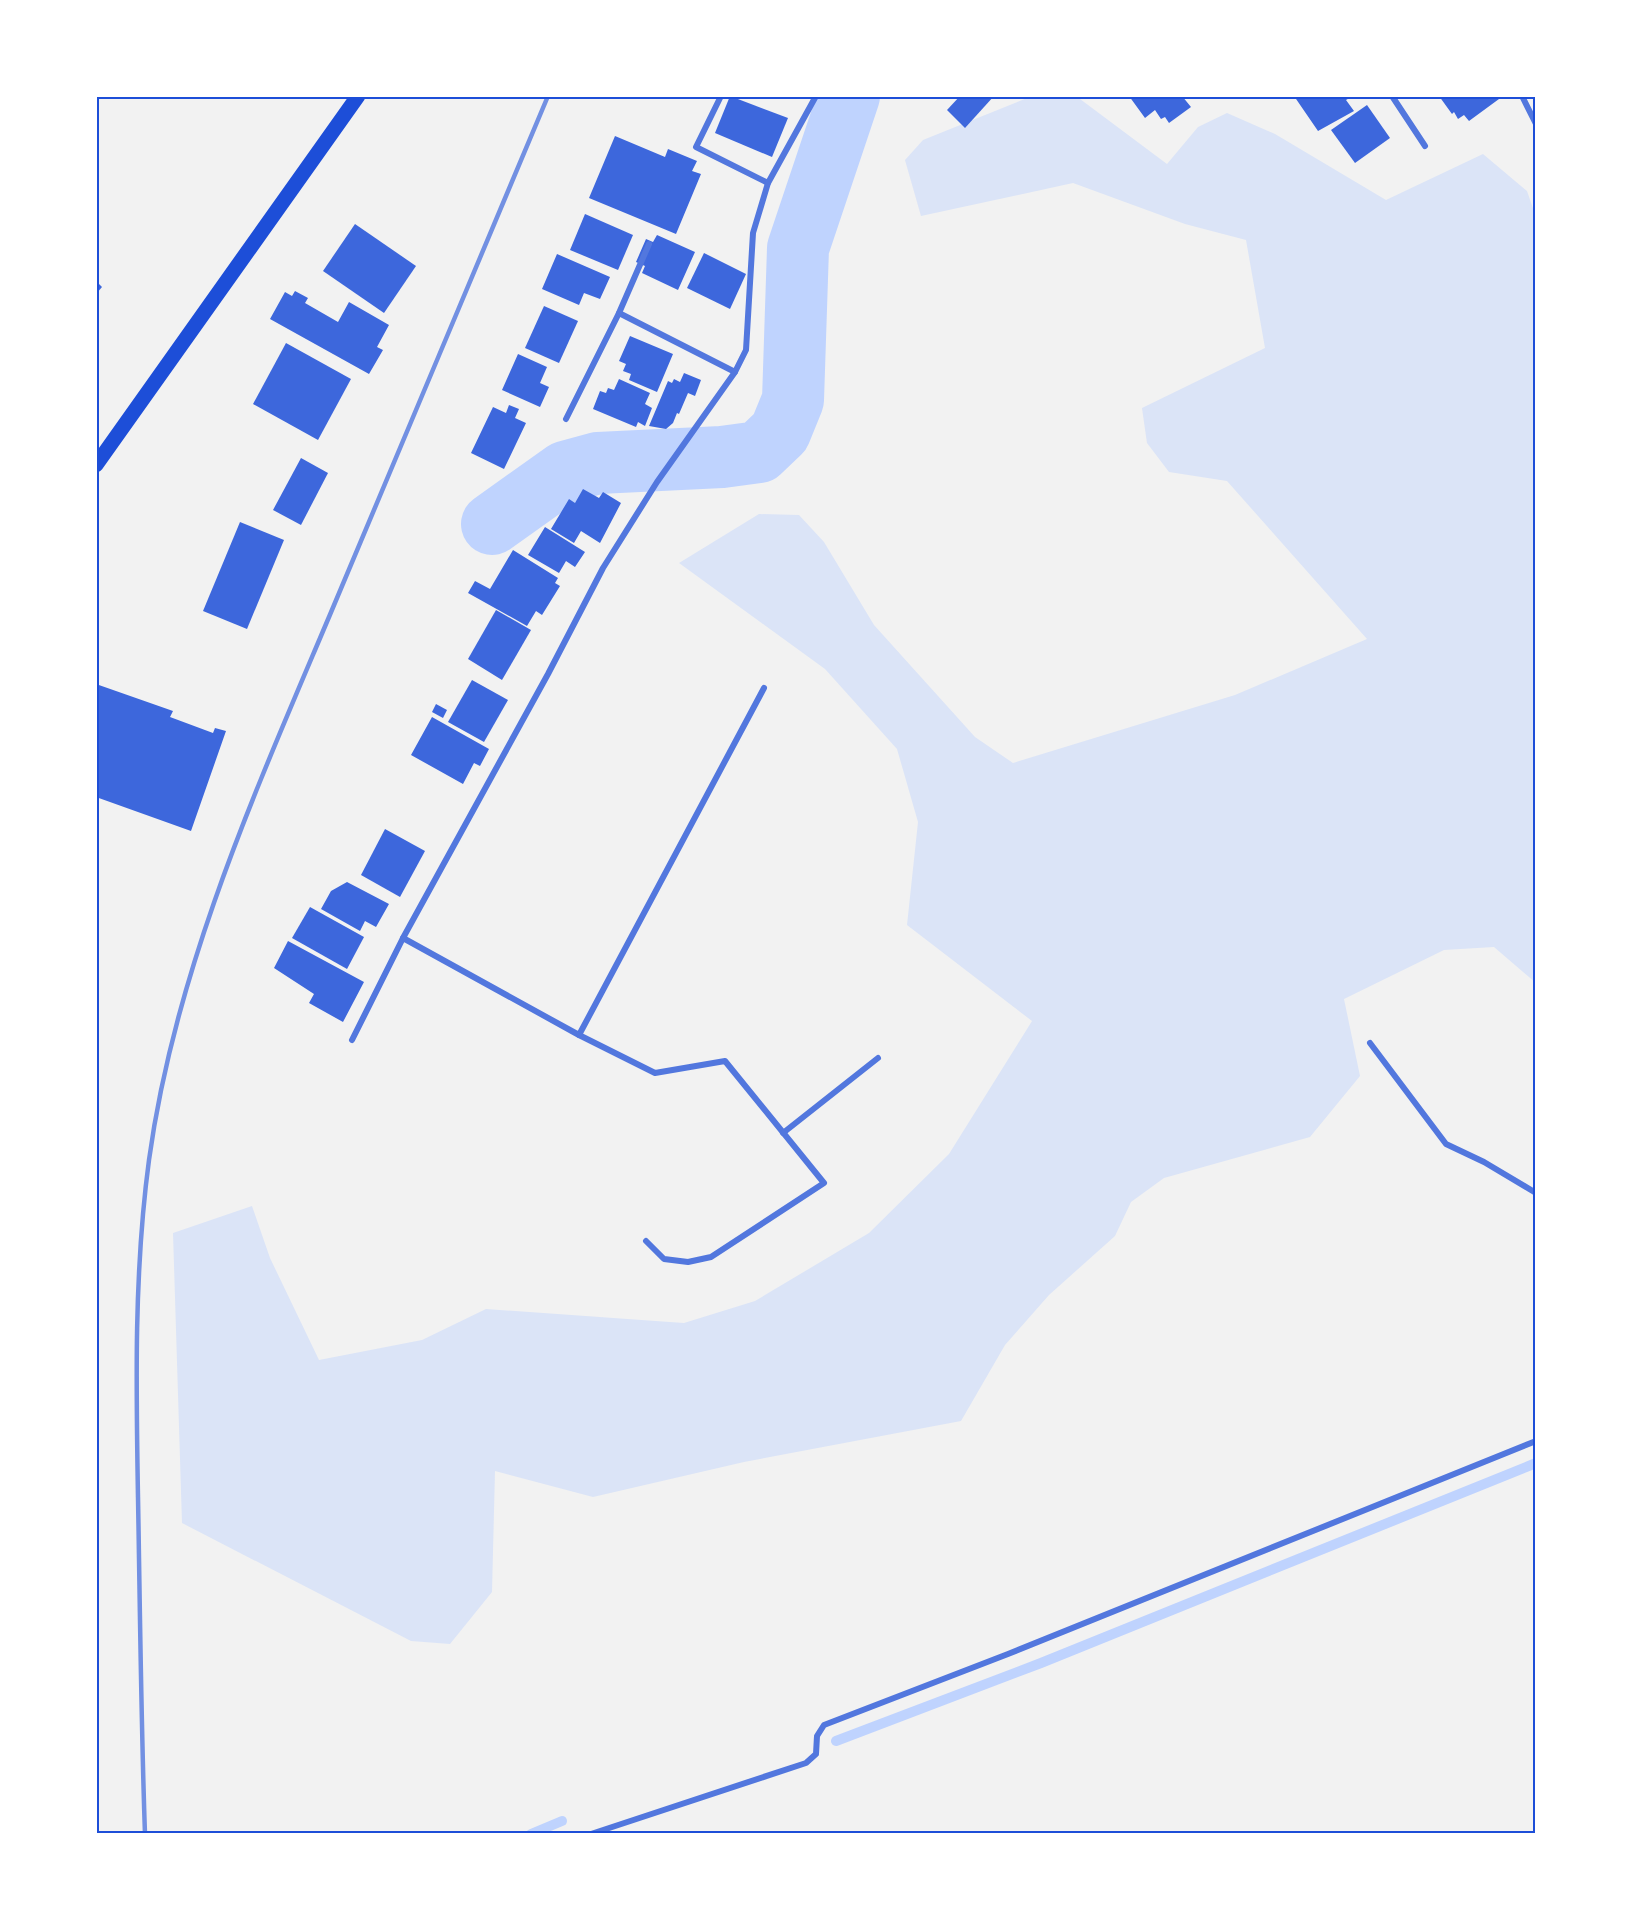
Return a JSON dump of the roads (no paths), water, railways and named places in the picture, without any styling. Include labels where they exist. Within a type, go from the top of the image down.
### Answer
[{"type":"main road","points":[[96,465],[358,96]]},
{"type":"street","points":[[721,96],[696,147],[768,183]]},
{"type":"street","points":[[352,1040],[403,938],[603,568],[657,482],[735,372],[746,350],[753,233],[768,183],[816,96]]},
{"type":"street","points":[[1392,96],[1425,146]]},
{"type":"street","points":[[1522,96],[1536,124]]},
{"type":"street","points":[[566,419],[619,313],[649,244]]},
{"type":"street","points":[[619,313],[735,372]]},
{"type":"street","points":[[579,1035],[764,688]]},
{"type":"street","points":[[403,938],[579,1035],[655,1073],[725,1061],[824,1183],[711,1257],[688,1262],[664,1259],[646,1241]]},
{"type":"street","points":[[1370,1043],[1446,1144],[1484,1162],[1536,1193]]},
{"type":"street","points":[[783,1132],[878,1058]]},
{"type":"street","points":[[591,1834],[806,1763],[816,1754],[817,1736],[824,1725],[1041,1641],[1536,1441]]},
{"type":"waterway","points":[[492,524],[565,472],[598,463],[722,457],[759,452],[780,432],[793,400],[798,248],[849,96]]},
{"type":"waterway","points":[[836,1741],[1041,1663],[1536,1463]]},
{"type":"waterway","points":[[531,1834],[562,1821]]},
{"type":"railway","points":[[145,1834],[137,1455],[137,1328],[144,1202],[161,1089],[198,951],[246,816],[548,96]]}]
